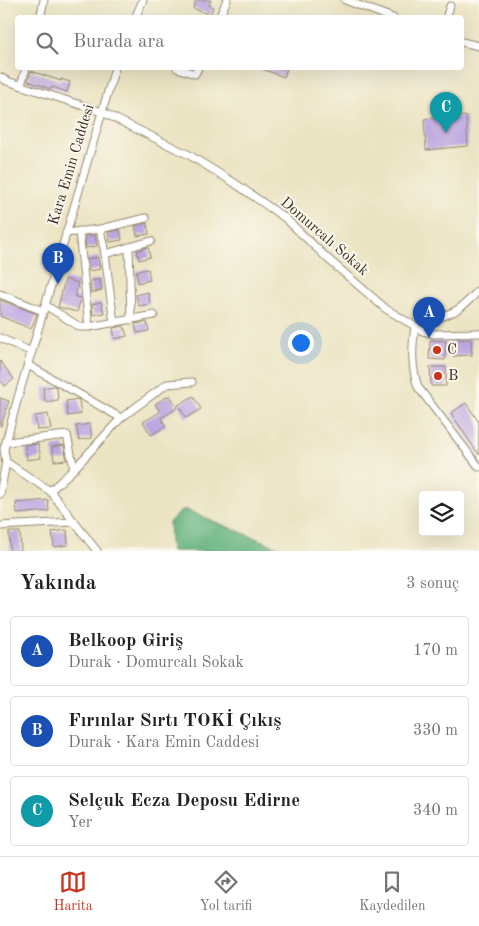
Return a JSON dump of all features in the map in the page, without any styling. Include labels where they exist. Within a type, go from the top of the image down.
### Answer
[{"type":"street","points":[[40,15],[43,0]]},
{"type":"street","points":[[136,15],[143,0]]},
{"type":"street","points":[[220,15],[227,0]]},
{"type":"street","points":[[345,0],[385,15]]},
{"type":"street","points":[[447,15],[450,6]]},
{"type":"street","points":[[464,42],[479,46]]},
{"type":"street","points":[[21,86],[25,70]]},
{"type":"street","name":"Kara Emin Caddesi","points":[[0,494],[2,473],[6,462],[4,446],[114,70]]},
{"type":"street","points":[[183,70],[195,74],[197,70]]},
{"type":"street","name":"Domurcalı Sokak","points":[[0,77],[21,86],[102,112],[189,155],[233,182],[285,218],[386,310],[423,331],[432,334],[479,333]]},
{"type":"street","points":[[66,233],[100,229],[146,218]]},
{"type":"street","points":[[100,229],[114,323]]},
{"type":"street","points":[[79,231],[89,328]]},
{"type":"street","points":[[105,254],[151,241]]},
{"type":"street","points":[[129,247],[131,320]]},
{"type":"street","points":[[423,331],[432,320],[453,312],[466,304],[479,290]]},
{"type":"street","points":[[0,294],[44,308],[80,327],[89,328],[154,316]]},
{"type":"street","points":[[415,326],[412,350],[413,374],[418,387],[479,467]]},
{"type":"street","points":[[0,338],[32,352]]},
{"type":"street","points":[[28,365],[121,418]]},
{"type":"street","points":[[50,491],[74,469],[121,418],[167,384],[192,382]]},
{"type":"street","points":[[4,446],[67,435],[74,469]]},
{"type":"street","points":[[6,462],[50,491],[97,551]]},
{"type":"street","points":[[0,526],[73,522]]},
{"type":"green space","points":[[184,509],[287,551],[172,551],[169,522]]},
{"type":"building","points":[[196,0],[211,0],[209,5],[213,7],[210,15],[193,8]]},
{"type":"building","points":[[265,70],[286,70],[284,77]]},
{"type":"building","points":[[31,71],[70,82],[67,92],[28,81]]},
{"type":"building","points":[[466,116],[468,146],[426,150],[424,119]]},
{"type":"building","points":[[147,223],[149,234],[137,236],[135,226]]},
{"type":"building","points":[[120,230],[122,240],[110,242],[108,232]]},
{"type":"building","points":[[95,235],[97,246],[86,248],[85,236]]},
{"type":"building","points":[[148,247],[150,257],[139,260],[137,251]]},
{"type":"building","points":[[98,257],[100,269],[89,271],[87,259]]},
{"type":"building","points":[[148,269],[150,280],[138,283],[136,271]]},
{"type":"building","points":[[65,279],[78,283],[75,297],[81,298],[77,312],[58,307]]},
{"type":"building","points":[[100,279],[102,290],[91,293],[90,281]]},
{"type":"building","points":[[148,292],[150,304],[139,306],[136,295]]},
{"type":"building","points":[[0,300],[37,314],[31,329],[0,316]]},
{"type":"building","points":[[101,302],[104,313],[93,315],[92,304]]},
{"type":"building","points":[[147,322],[149,331],[137,333],[135,324]]},
{"type":"building","points":[[124,326],[127,336],[115,339],[113,328]]},
{"type":"building","points":[[471,339],[472,355],[453,356],[452,340]]},
{"type":"building","name":"C","points":[[430,340],[446,341],[445,360],[429,359]]},
{"type":"building","points":[[0,361],[14,379],[5,386],[0,380]]},
{"type":"building","name":"B","points":[[430,367],[446,367],[446,386],[431,386]]},
{"type":"building","points":[[57,387],[58,400],[45,402],[43,388]]},
{"type":"building","points":[[170,395],[177,408],[161,418],[166,426],[151,435],[143,422],[160,412],[155,404]]},
{"type":"building","points":[[193,396],[201,409],[186,418],[178,405]]},
{"type":"building","points":[[0,398],[9,401],[1,426],[0,426]]},
{"type":"building","points":[[78,399],[81,414],[68,416],[66,401]]},
{"type":"building","points":[[466,403],[479,422],[479,455],[451,413]]},
{"type":"building","points":[[48,414],[51,429],[37,430],[35,416]]},
{"type":"building","points":[[90,424],[92,438],[79,440],[76,426]]},
{"type":"building","points":[[38,444],[41,458],[27,460],[25,445]]},
{"type":"building","points":[[64,445],[67,460],[54,461],[52,447]]},
{"type":"building","points":[[48,500],[49,511],[17,514],[16,503]]},
{"type":"building","points":[[67,530],[68,545],[54,547],[52,532]]},
{"type":"building","points":[[9,532],[20,532],[21,551],[10,551]]},
{"type":"place","name":"Selçuk Ecza Deposu Edirne","points":[[446,133]]},
{"type":"place","name":"Fırınlar Sırtı TOKİ Çıkış","points":[[58,284]]},
{"type":"place","name":"Belkoop Giriş","points":[[429,338]]},
{"type":"place","name":"C","points":[[437,350]]},
{"type":"place","name":"B","points":[[438,376]]}]
